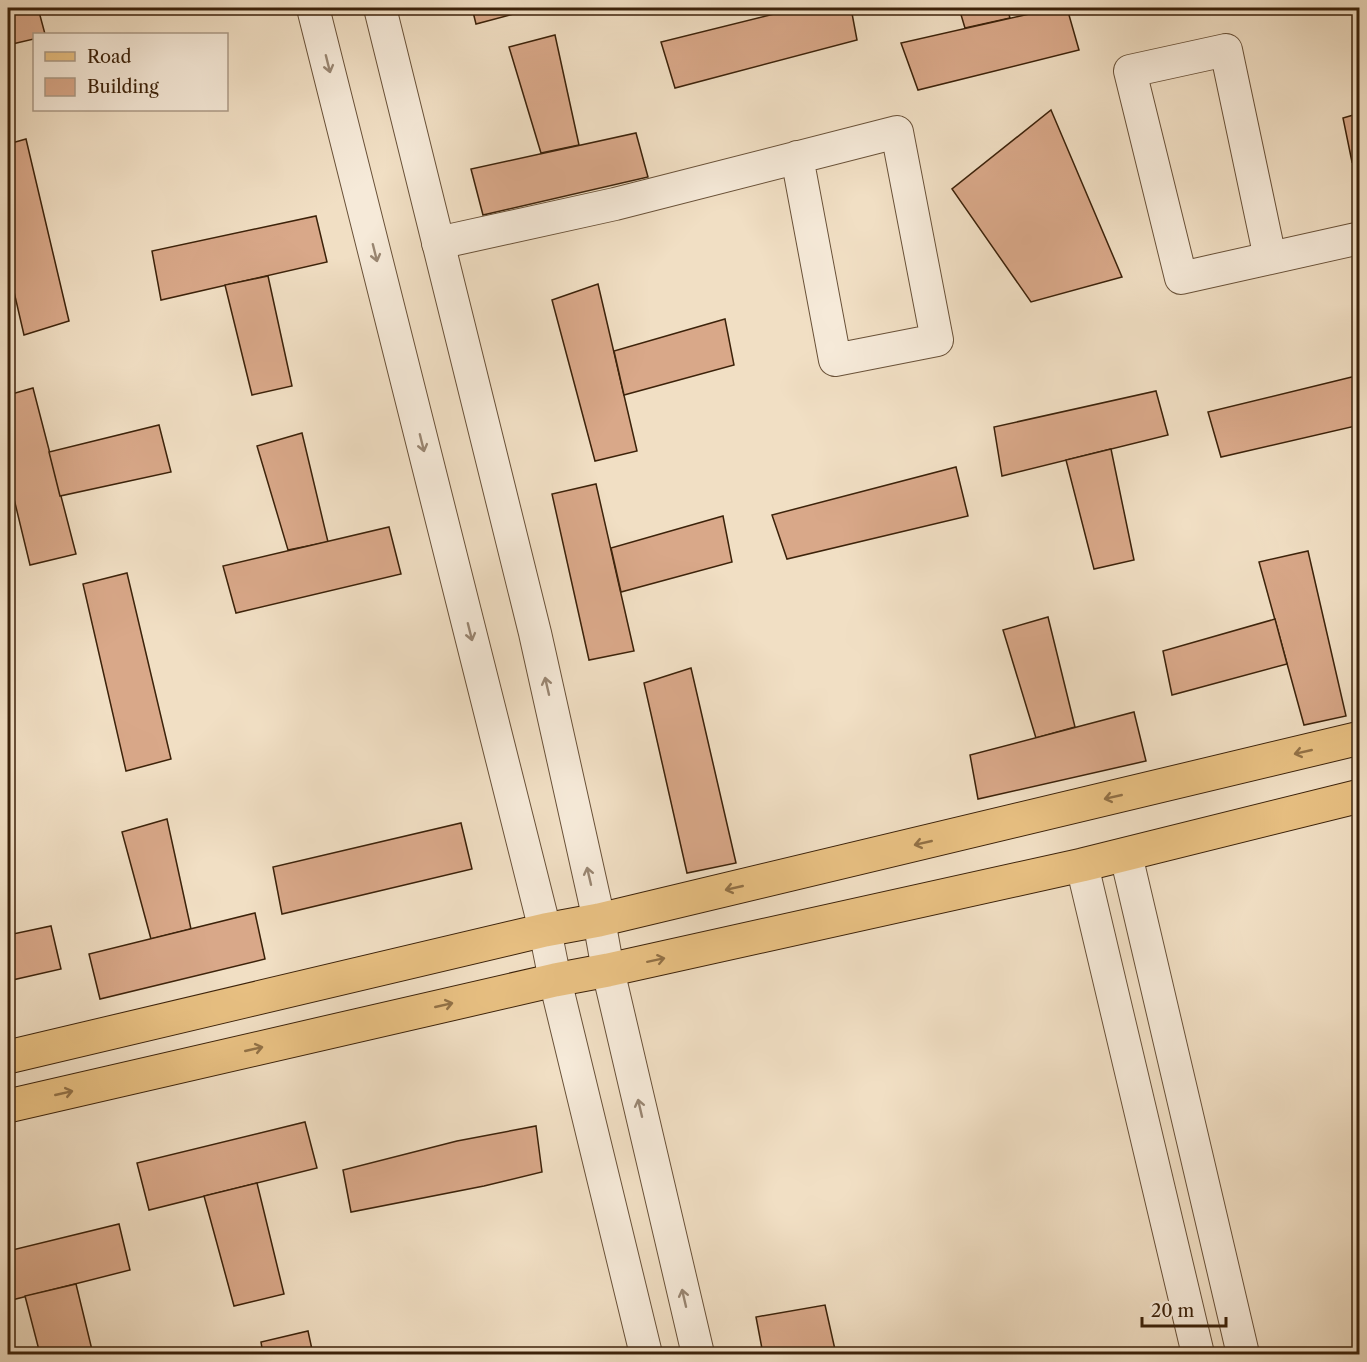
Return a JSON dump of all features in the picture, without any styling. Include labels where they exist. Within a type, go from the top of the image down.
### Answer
[{"type":"main road","points":[[8,1057],[544,930],[599,920],[1359,738]]},
{"type":"main road","points":[[8,1106],[555,980],[1126,855],[1359,796]]},
{"type":"street","points":[[313,8],[544,930],[646,1354]]},
{"type":"street","points":[[380,8],[535,633],[608,970],[698,1354]]},
{"type":"street","points":[[1270,258],[1226,50],[1130,70],[1181,278],[1270,258],[1359,238]]},
{"type":"street","points":[[438,243],[615,204],[897,132],[937,340],[835,360],[797,158]]},
{"type":"street","points":[[1126,855],[1243,1354]]},
{"type":"street","points":[[1082,865],[1198,1354]]},
{"type":"building","points":[[8,8],[38,8],[45,33],[33,33],[33,39],[8,45]]},
{"type":"building","points":[[472,8],[520,8],[521,12],[476,24]]},
{"type":"building","points":[[798,8],[851,8],[857,40],[675,88],[661,42]]},
{"type":"building","points":[[959,8],[1007,8],[1010,18],[965,28]]},
{"type":"building","points":[[1056,8],[1067,8],[1079,50],[918,90],[901,43]]},
{"type":"building","points":[[555,35],[579,145],[541,153],[509,47]]},
{"type":"building","points":[[1051,110],[1122,277],[1031,302],[952,189]]},
{"type":"building","points":[[1360,113],[1360,160],[1352,162],[1343,118]]},
{"type":"building","points":[[636,133],[648,177],[483,215],[471,169]]},
{"type":"building","points":[[26,139],[69,321],[24,335],[8,266],[8,144]]},
{"type":"building","points":[[316,216],[327,262],[161,300],[152,251]]},
{"type":"building","points":[[268,276],[292,386],[252,395],[225,285]]},
{"type":"building","points":[[598,284],[637,451],[595,461],[552,300]]},
{"type":"building","points":[[725,319],[734,365],[624,395],[614,351]]},
{"type":"building","points":[[1360,375],[1360,425],[1221,457],[1208,412]]},
{"type":"building","points":[[33,388],[76,554],[30,565],[8,474],[8,395]]},
{"type":"building","points":[[1156,391],[1168,435],[1002,476],[994,427]]},
{"type":"building","points":[[159,425],[171,472],[60,496],[49,452]]},
{"type":"building","points":[[302,433],[328,542],[288,550],[257,446]]},
{"type":"building","points":[[1111,449],[1134,560],[1094,569],[1066,460]]},
{"type":"building","points":[[956,467],[968,516],[787,559],[772,515]]},
{"type":"building","points":[[596,484],[634,651],[589,660],[552,494]]},
{"type":"building","points":[[723,516],[732,562],[621,592],[611,548]]},
{"type":"building","points":[[389,527],[401,574],[236,613],[223,566]]},
{"type":"building","points":[[1308,551],[1346,716],[1304,725],[1259,562]]},
{"type":"building","points":[[127,573],[171,759],[126,771],[83,584]]},
{"type":"building","points":[[1048,617],[1075,727],[1036,738],[1003,630]]},
{"type":"building","points":[[1275,619],[1287,664],[1172,695],[1163,651]]},
{"type":"building","points":[[691,668],[736,863],[687,873],[644,683]]},
{"type":"building","points":[[1134,712],[1146,761],[978,799],[970,755]]},
{"type":"building","points":[[167,819],[191,929],[151,939],[122,832]]},
{"type":"building","points":[[461,823],[472,869],[282,914],[273,867]]},
{"type":"building","points":[[255,913],[265,959],[100,999],[89,954]]},
{"type":"building","points":[[51,926],[61,969],[8,981],[8,935]]},
{"type":"building","points":[[305,1122],[317,1168],[149,1210],[137,1163]]},
{"type":"building","points":[[536,1126],[542,1172],[484,1186],[351,1212],[343,1170],[457,1141]]},
{"type":"building","points":[[257,1183],[284,1294],[234,1306],[204,1196]]},
{"type":"building","points":[[119,1224],[130,1270],[8,1301],[8,1251]]},
{"type":"building","points":[[76,1284],[93,1354],[40,1354],[25,1296]]},
{"type":"building","points":[[825,1305],[836,1354],[763,1354],[756,1317]]},
{"type":"building","points":[[308,1331],[313,1354],[263,1354],[261,1342]]}]
